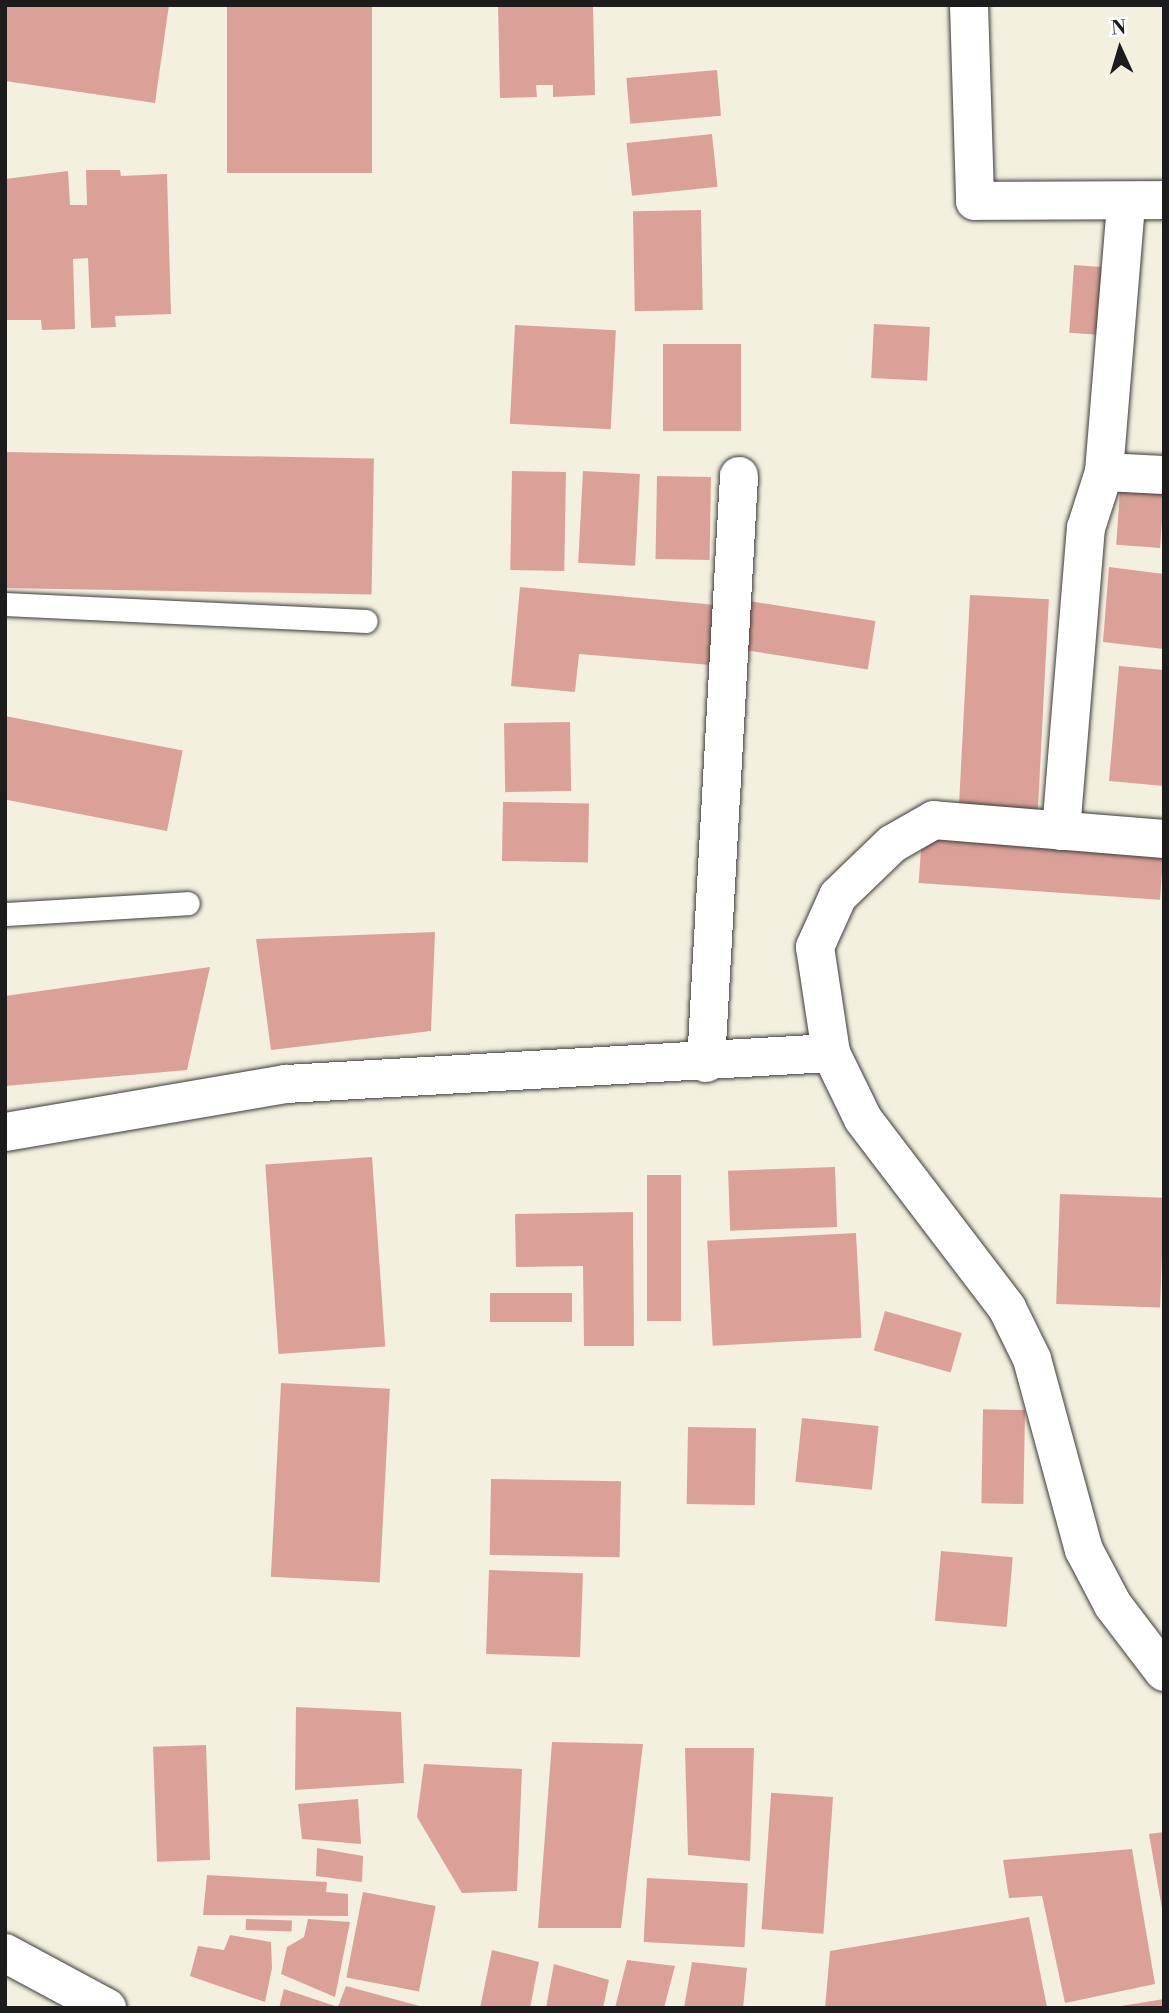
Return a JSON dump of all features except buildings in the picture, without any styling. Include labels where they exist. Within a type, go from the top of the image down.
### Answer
[{"type":"street","points":[[969,5],[975,201],[1126,203],[1164,200]]},
{"type":"street","points":[[1062,831],[1086,528],[1104,472],[1126,203]]},
{"type":"street","points":[[1104,472],[1164,475]]},
{"type":"street","points":[[706,1063],[739,476]]},
{"type":"street","points":[[1164,839],[934,820],[892,844],[838,896],[816,947],[831,1053],[863,1119],[1007,1308],[1032,1359],[1084,1550],[1113,1605],[1164,1672]]},
{"type":"street","points":[[5,1132],[286,1084],[706,1063],[831,1053]]},
{"type":"street","points":[[5,1953],[107,2008]]},
{"type":"lane","points":[[5,604],[366,621]]},
{"type":"lane","points":[[5,915],[188,903]]}]
